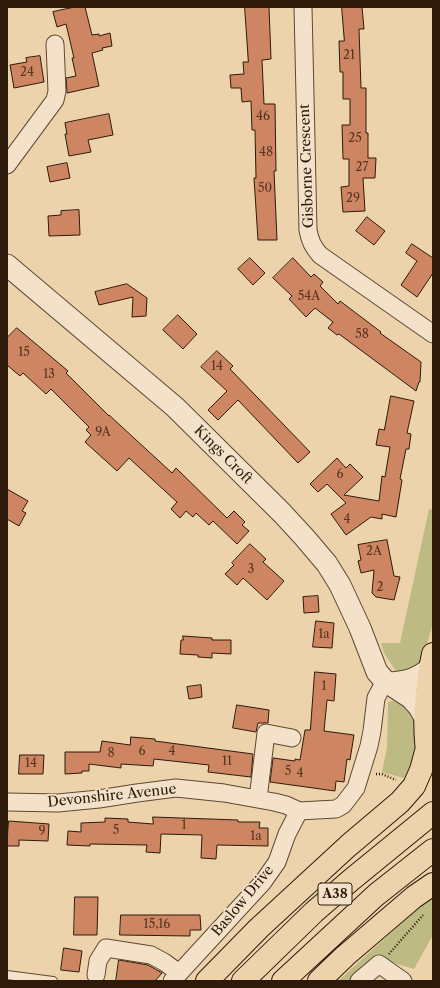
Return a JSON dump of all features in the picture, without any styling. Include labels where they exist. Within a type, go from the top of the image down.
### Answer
[{"type":"highway","points":[[432,661],[425,718],[427,748],[433,777]]},
{"type":"highway","points":[[207,981],[259,928],[348,846],[400,802],[414,786],[421,770],[427,748]]},
{"type":"highway","name":"A38","points":[[243,981],[314,912],[433,813]]},
{"type":"highway","name":"A38","points":[[283,981],[376,895],[433,850]]},
{"type":"highway","points":[[319,981],[345,956],[414,897],[433,884]]},
{"type":"street","name":"Gisborne Crescent","points":[[303,7],[308,230],[310,240],[320,254],[431,328]]},
{"type":"street","points":[[7,165],[55,100],[57,91],[55,44]]},
{"type":"street","name":"Kings Croft","points":[[7,265],[175,407],[282,513],[327,564],[340,585],[360,628],[377,672],[387,682],[411,698],[419,707],[425,718]]},
{"type":"street","points":[[387,682],[402,682],[419,677],[432,661]]},
{"type":"street","name":"Devonshire Avenue","points":[[7,802],[58,803],[99,799],[176,788],[224,793],[258,799],[286,805],[299,811],[336,809],[343,805],[356,788],[362,772],[372,731],[376,698],[387,682]]},
{"type":"street","points":[[258,799],[266,733],[292,738]]},
{"type":"street","name":"Baslow Drive","points":[[176,977],[263,882],[276,862],[287,834],[299,811]]},
{"type":"street","points":[[96,975],[98,961],[106,944],[151,955],[164,962],[176,977]]},
{"type":"street","points":[[359,981],[379,964],[403,981]]},
{"type":"lane","points":[[7,975],[53,981]]},
{"type":"path","points":[[362,772],[382,774],[402,782]]},
{"type":"path","points":[[379,964],[427,910]]},
{"type":"shaded area","points":[[429,509],[433,510],[433,623],[421,666],[397,673],[384,653],[381,643],[400,643]]},
{"type":"shaded area","points":[[399,699],[416,719],[417,753],[407,779],[382,772],[387,748],[388,702]]},
{"type":"shaded area","points":[[433,900],[433,935],[414,969],[378,958],[352,981],[338,981],[425,902]]},
{"type":"building","points":[[75,7],[85,7],[92,35],[99,34],[99,36],[110,33],[112,46],[102,48],[103,50],[92,53],[99,86],[67,93],[66,78],[76,76],[72,58],[74,58],[66,24],[57,27],[53,12]]},
{"type":"building","points":[[245,7],[269,7],[271,59],[262,60],[264,104],[275,104],[276,171],[274,171],[277,240],[258,240],[254,178],[256,178],[255,130],[252,130],[251,101],[242,102],[241,88],[231,88],[230,75],[244,74],[243,62],[248,62]]},
{"type":"building","points":[[342,7],[362,7],[364,29],[359,29],[361,88],[366,88],[366,133],[368,133],[368,158],[376,158],[375,178],[363,178],[365,211],[343,212],[341,187],[349,186],[349,159],[343,159],[342,125],[350,125],[350,99],[343,99],[343,72],[340,72],[339,41],[344,41]]},
{"type":"building","points":[[40,56],[44,82],[14,88],[10,65],[27,62],[26,58]]},
{"type":"building","points":[[109,114],[113,135],[88,140],[91,152],[69,156],[65,134],[67,134],[65,123]]},
{"type":"building","points":[[67,163],[70,178],[50,182],[47,167]]},
{"type":"building","points":[[79,210],[80,235],[49,236],[48,216],[61,215],[61,211]]},
{"type":"building","points":[[367,217],[385,231],[374,245],[356,231]]},
{"type":"building","points":[[412,244],[433,258],[433,273],[417,297],[401,285],[417,261],[406,253]]},
{"type":"building","points":[[250,258],[265,273],[253,285],[238,269]]},
{"type":"building","points":[[293,258],[311,277],[314,274],[323,282],[320,286],[338,304],[340,301],[381,332],[380,333],[421,362],[420,382],[416,391],[339,334],[337,335],[328,328],[333,322],[315,308],[306,317],[289,299],[292,296],[273,278]]},
{"type":"building","points":[[127,284],[147,298],[146,316],[132,317],[133,297],[99,305],[95,292]]},
{"type":"building","points":[[178,315],[197,334],[183,349],[163,330]]},
{"type":"building","points":[[17,328],[68,371],[66,373],[109,416],[172,473],[176,468],[227,518],[234,511],[245,522],[242,525],[249,531],[237,544],[213,521],[209,525],[196,513],[193,517],[186,511],[180,518],[171,509],[177,502],[129,458],[117,471],[85,442],[91,435],[86,430],[89,427],[51,389],[46,394],[23,373],[20,376],[7,365],[7,338]]},
{"type":"building","points":[[217,351],[233,366],[230,369],[310,452],[298,463],[238,400],[218,420],[208,410],[227,391],[201,367]]},
{"type":"building","points":[[391,396],[414,401],[407,433],[411,434],[409,449],[406,449],[400,479],[402,480],[396,517],[382,514],[382,519],[371,517],[346,535],[331,514],[346,503],[327,484],[318,492],[310,484],[337,458],[346,468],[350,464],[363,477],[344,495],[379,501],[382,476],[385,477],[390,447],[376,445],[379,429],[384,430]]},
{"type":"building","points":[[7,489],[28,501],[22,511],[26,513],[19,526],[7,519]]},
{"type":"building","points":[[387,540],[394,576],[400,577],[394,600],[376,597],[372,593],[374,570],[361,573],[358,561],[361,560],[358,545]]},
{"type":"building","points":[[250,544],[266,559],[263,562],[284,581],[267,600],[243,578],[237,585],[225,574],[234,565],[232,563]]},
{"type":"building","points":[[318,596],[319,612],[304,613],[303,597]]},
{"type":"building","points":[[316,621],[334,623],[332,648],[313,647]]},
{"type":"building","points":[[183,636],[212,638],[212,640],[231,640],[231,654],[212,653],[212,658],[198,657],[198,655],[180,654],[181,640],[183,640]]},
{"type":"building","points":[[315,672],[336,674],[334,701],[327,700],[324,731],[354,735],[350,760],[347,759],[344,782],[336,781],[335,791],[270,782],[273,758],[295,761],[295,759],[300,760],[305,730],[310,730]]},
{"type":"building","points":[[201,685],[202,697],[189,699],[187,687]]},
{"type":"building","points":[[237,705],[269,710],[268,723],[258,723],[256,732],[233,728]]},
{"type":"building","points":[[131,737],[155,739],[155,741],[253,754],[251,777],[208,772],[209,765],[154,759],[153,766],[121,764],[121,768],[89,764],[89,771],[65,774],[65,752],[100,752],[102,741],[130,745]]},
{"type":"building","points":[[20,755],[44,755],[43,774],[19,774]]},
{"type":"building","points":[[153,817],[260,822],[259,828],[268,828],[268,846],[217,845],[216,859],[201,858],[202,835],[161,834],[160,853],[146,852],[147,845],[67,845],[68,831],[81,832],[81,823],[105,822],[105,818],[128,819],[128,822],[153,824]]},
{"type":"building","points":[[9,821],[49,824],[48,841],[19,840],[19,846],[7,846]]},
{"type":"building","points":[[75,897],[98,897],[97,935],[74,935]]},
{"type":"building","points":[[121,915],[200,915],[201,930],[190,930],[190,936],[120,935]]},
{"type":"building","points":[[64,948],[82,951],[79,972],[61,970]]},
{"type":"building","points":[[119,960],[148,965],[162,973],[155,981],[116,981]]}]
